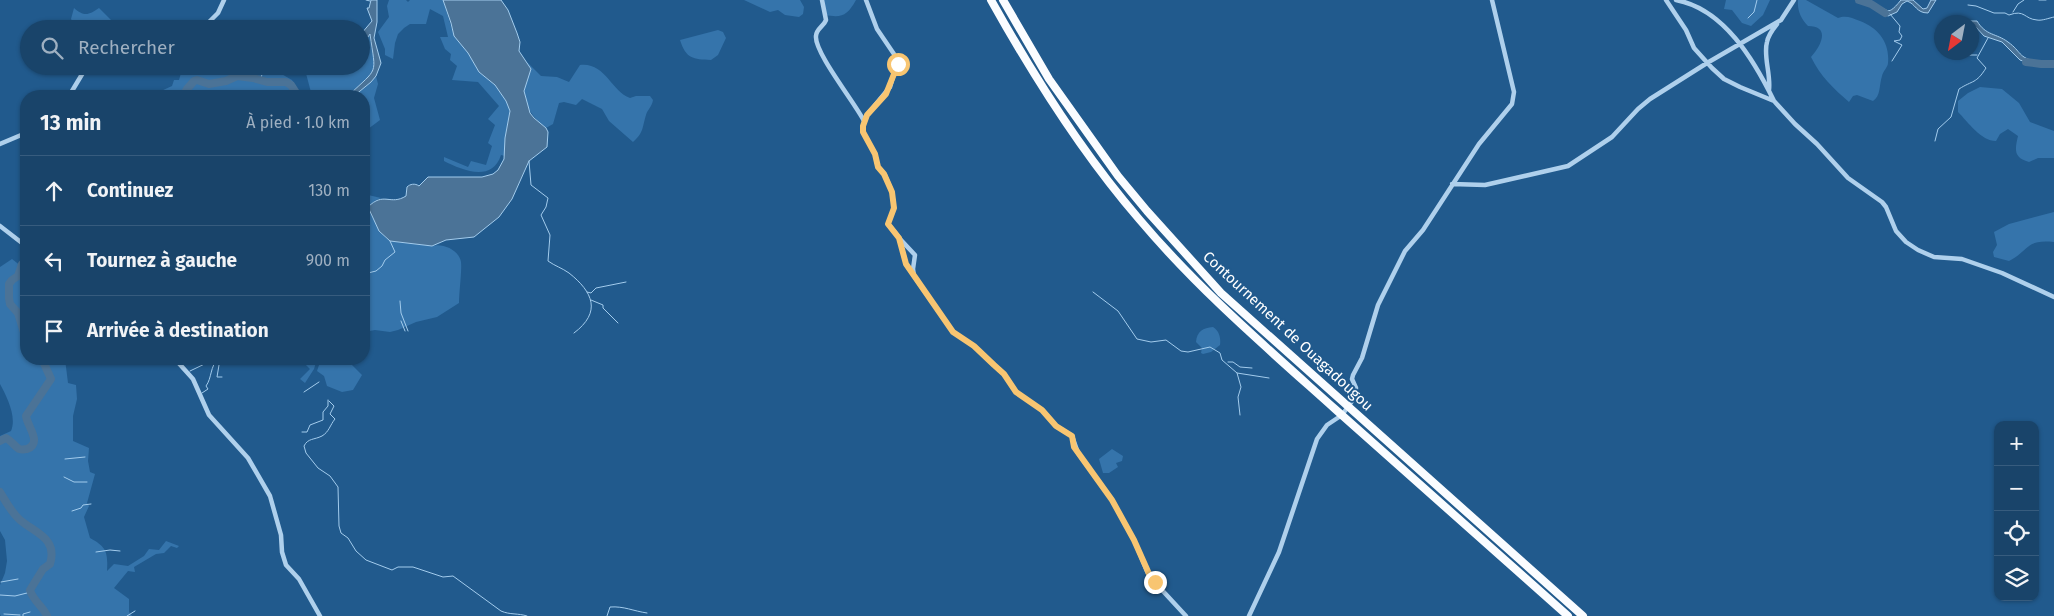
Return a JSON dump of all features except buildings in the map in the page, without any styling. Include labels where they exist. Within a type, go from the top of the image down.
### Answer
[{"type":"highway","name":"Contournement de Ouagadougou","points":[[991,0],[1033,73],[1063,120],[1099,170],[1139,220],[1216,303],[1568,616]]},
{"type":"highway","name":"Contournement de Ouagadougou","points":[[1003,0],[1082,128],[1147,212],[1221,293],[1583,616]]},
{"type":"street","points":[[211,20],[218,13],[224,0]]},
{"type":"street","points":[[822,0],[826,20],[817,31],[816,40],[826,62],[864,121]]},
{"type":"street","points":[[866,0],[877,29],[898,60],[890,87],[864,121],[863,132],[892,192],[894,208],[888,224],[915,255],[914,276]]},
{"type":"street","points":[[1249,616],[1279,552],[1317,439],[1327,425],[1342,415],[1355,397],[1356,388],[1352,379],[1353,375],[1362,358],[1378,305],[1405,251],[1423,230],[1479,144],[1512,104],[1514,92],[1492,0]]},
{"type":"street","points":[[1666,0],[1686,30],[1694,48],[1724,79],[1774,101]]},
{"type":"street","points":[[1676,0],[1688,2],[1709,14],[1725,28],[1752,62],[1774,101],[1848,178],[1882,202],[1896,231],[1906,242],[1934,257],[1962,259],[2002,273],[2054,297]]},
{"type":"street","points":[[1452,184],[1485,185],[1568,166],[1612,137],[1650,99],[1707,63],[1777,23],[1794,0]]},
{"type":"street","points":[[1769,90],[1767,40],[1777,23]]},
{"type":"street","points":[[73,90],[82,75]]},
{"type":"street","points":[[0,144],[20,136]]},
{"type":"street","points":[[0,226],[20,241]]},
{"type":"street","points":[[899,238],[906,264],[922,290],[953,332],[974,346],[1004,374],[1016,392],[1042,410],[1056,426],[1072,436],[1078,453],[1112,500],[1134,540],[1150,576],[1186,616]]},
{"type":"street","points":[[180,365],[193,379],[208,415],[248,458],[270,496],[281,535],[282,552],[286,565],[299,579],[320,616]]},
{"type":"shaded area","points":[[371,0],[377,0],[377,22],[374,38],[381,63],[376,76],[371,82],[361,90],[354,90],[370,75],[374,65],[370,34],[370,23],[372,21],[367,8],[369,8]]},
{"type":"shaded area","points":[[389,0],[406,0],[408,2],[410,0],[443,0],[454,36],[468,53],[479,72],[495,85],[506,101],[510,111],[505,138],[505,156],[501,155],[497,164],[491,169],[484,172],[476,172],[459,168],[444,161],[444,157],[468,167],[471,161],[486,165],[492,146],[488,143],[495,125],[488,119],[499,106],[478,82],[452,80],[457,66],[450,60],[451,54],[445,49],[440,37],[448,37],[443,16],[430,9],[426,24],[410,24],[398,34],[393,59],[385,55],[385,49],[378,32],[389,17],[387,6]]},
{"type":"shaded area","points":[[443,0],[501,0],[508,10],[517,33],[520,42],[519,51],[531,69],[524,91],[530,113],[548,132],[547,147],[529,161],[512,199],[499,217],[474,237],[446,240],[432,246],[390,241],[379,231],[370,211],[370,205],[374,202],[383,199],[400,199],[406,196],[408,186],[414,184],[419,186],[428,177],[482,177],[493,174],[498,170],[504,159],[505,138],[510,111],[506,101],[495,85],[479,72],[468,53],[454,36]]},
{"type":"shaded area","points":[[744,0],[800,0],[804,7],[803,14],[799,17],[785,15],[778,10],[770,12]]},
{"type":"shaded area","points":[[822,0],[856,0],[847,13],[836,16],[825,15]]},
{"type":"shaded area","points":[[1726,0],[1770,0],[1763,15],[1751,26],[1742,23],[1732,10],[1724,9]]},
{"type":"shaded area","points":[[1798,0],[1806,0],[1838,18],[1846,17],[1860,21],[1882,37],[1887,49],[1888,63],[1876,99],[1873,101],[1857,95],[1853,96],[1849,102],[1823,76],[1811,57],[1821,42],[1822,33],[1820,29],[1808,26],[1803,20],[1799,11]]},
{"type":"shaded area","points":[[1901,0],[1913,0],[1923,9],[1927,8],[1931,0],[1936,0],[1928,13],[1921,12],[1907,1],[1902,4],[1897,12],[1888,16],[1874,8],[1879,7],[1889,11]]},
{"type":"shaded area","points":[[74,8],[86,14],[99,8],[111,20],[72,20]]},
{"type":"shaded area","points":[[1979,24],[1988,32],[2004,39],[2023,56],[2037,62],[2036,66],[2020,60],[2002,42],[1984,36],[1979,30]]},
{"type":"shaded area","points":[[718,30],[723,32],[726,38],[718,55],[711,60],[691,57],[682,46],[680,40]]},
{"type":"shaded area","points":[[370,34],[374,65],[370,75]]},
{"type":"shaded area","points":[[527,62],[541,76],[557,77],[569,82],[580,65],[589,65],[602,72],[623,94],[630,98],[650,96],[653,100],[639,135],[633,142],[609,121],[602,109],[582,99],[576,105],[564,102],[559,103],[553,124],[546,128],[534,117],[526,103],[524,89],[531,69]]},
{"type":"shaded area","points":[[180,75],[283,75],[292,80],[298,90],[163,90],[172,86],[174,80],[179,80]]},
{"type":"shaded area","points":[[306,75],[370,75],[354,90],[310,90]]},
{"type":"shaded area","points":[[376,76],[378,84],[374,98],[380,120],[370,128],[370,90],[361,90]]},
{"type":"shaded area","points":[[1980,87],[2002,89],[2019,103],[2030,122],[2054,131],[2054,158],[2038,158],[2029,162],[2020,158],[2016,152],[2018,136],[2008,129],[2000,134],[1996,141],[1985,138],[1975,130],[1958,112],[1958,101]]},
{"type":"shaded area","points":[[370,195],[381,198],[374,201],[379,231],[390,241],[450,248],[457,254],[461,262],[459,303],[437,317],[416,322],[398,330],[390,332],[370,331]]},
{"type":"shaded area","points":[[2054,212],[2054,242],[2038,242],[2033,244],[2009,261],[1994,257],[1993,252],[1997,245],[1994,232],[2009,224]]},
{"type":"shaded area","points":[[12,259],[20,265],[20,365],[66,365],[68,383],[76,385],[77,399],[73,416],[73,441],[89,448],[88,461],[90,472],[95,474],[87,503],[89,506],[84,517],[90,538],[100,544],[107,555],[107,571],[114,564],[128,566],[144,556],[149,549],[159,550],[166,541],[179,546],[177,548],[171,546],[164,553],[156,554],[134,567],[135,572],[128,571],[114,588],[129,599],[129,612],[132,616],[1,616],[0,614],[0,585],[7,561],[5,540],[0,531],[0,436],[11,431],[13,420],[8,401],[0,384],[0,267]]},
{"type":"shaded area","points":[[1213,327],[1219,334],[1220,345],[1211,352],[1203,354],[1201,353],[1202,348],[1196,342],[1198,335],[1203,329]]},
{"type":"shaded area","points":[[306,365],[315,365],[305,383],[300,379],[310,369]]},
{"type":"shaded area","points":[[319,365],[352,365],[362,375],[353,390],[342,392],[327,386],[324,376],[317,371]]},
{"type":"shaded area","points":[[1112,449],[1123,456],[1122,461],[1116,463],[1118,467],[1109,473],[1103,473],[1099,459]]},
{"type":"waterway","points":[[366,0],[370,1]]},
{"type":"waterway","points":[[1748,18],[1754,12],[1757,0]]},
{"type":"waterway","points":[[1859,0],[1871,4],[1885,13]]},
{"type":"waterway","points":[[2013,12],[2018,4],[2024,0]]},
{"type":"waterway","points":[[2039,0],[2046,0]]},
{"type":"waterway","points":[[1968,5],[1994,13],[2009,15],[2018,13],[2037,20],[2054,17]]},
{"type":"waterway","points":[[1890,14],[1900,26],[1899,32],[1902,36],[1900,40],[1894,41],[1902,45],[1892,61]]},
{"type":"waterway","points":[[1935,141],[1938,129],[1951,117],[1959,89],[1977,79],[1986,68],[1977,58],[1988,38]]},
{"type":"waterway","points":[[2026,62],[2054,64]]},
{"type":"waterway","points":[[262,75],[261,77],[265,81]]},
{"type":"waterway","points":[[186,90],[197,80],[209,84],[226,81],[237,76],[267,82],[286,82],[294,90]]},
{"type":"waterway","points":[[529,161],[531,185],[548,198],[546,207],[541,215],[550,235],[548,261],[577,280],[584,287],[591,302],[591,310],[588,317],[583,325],[574,333]]},
{"type":"waterway","points":[[370,272],[376,271],[395,252],[390,241]]},
{"type":"waterway","points":[[20,270],[18,276],[9,284],[10,304],[18,313],[20,320]]},
{"type":"waterway","points":[[587,292],[591,293],[596,288],[626,282]]},
{"type":"waterway","points":[[1093,292],[1118,311],[1137,339],[1151,342],[1166,340],[1181,351],[1188,352],[1210,347],[1220,353],[1222,360],[1237,373],[1269,378]]},
{"type":"waterway","points":[[591,300],[603,305],[603,308],[618,323]]},
{"type":"waterway","points":[[400,301],[401,313],[408,331]]},
{"type":"waterway","points":[[401,321],[405,331]]},
{"type":"waterway","points":[[1228,362],[1233,362],[1240,367],[1252,368]]},
{"type":"waterway","points":[[0,441],[6,438],[17,448],[21,449],[27,449],[34,443],[33,434],[26,416],[51,379],[45,365]]},
{"type":"waterway","points":[[190,371],[202,365]]},
{"type":"waterway","points":[[202,393],[208,389],[206,386],[214,365]]},
{"type":"waterway","points":[[219,365],[217,377],[222,377]]},
{"type":"waterway","points":[[1237,373],[1241,387],[1238,397],[1240,415]]},
{"type":"waterway","points":[[304,392],[319,382]]},
{"type":"waterway","points":[[302,432],[307,432],[310,425],[323,420],[323,412],[328,406],[328,400]]},
{"type":"waterway","points":[[329,401],[334,406],[330,414],[335,419],[324,434],[309,440],[304,446],[306,453],[318,468],[330,476],[338,487],[339,526],[341,533],[348,538],[356,551],[366,560],[392,570],[398,567],[413,567],[443,577],[453,576],[501,611],[527,616]]},
{"type":"waterway","points":[[65,459],[85,457]]},
{"type":"waterway","points":[[64,477],[74,482],[87,482]]},
{"type":"waterway","points":[[0,492],[17,517],[44,537],[51,548],[50,564],[43,569],[30,590],[47,616]]},
{"type":"waterway","points":[[72,511],[81,508],[83,505],[91,504]]},
{"type":"waterway","points":[[96,552],[120,551]]},
{"type":"waterway","points":[[1,582],[18,579]]},
{"type":"waterway","points":[[0,595],[15,596],[31,592]]},
{"type":"waterway","points":[[607,616],[610,607],[647,613]]},
{"type":"waterway","points":[[127,616],[135,611]]},
{"type":"waterway","points":[[23,616],[23,614],[30,612]]},
{"type":"waterway","points":[[4,614],[20,615]]},
{"type":"route","points":[[898,64],[886,94],[867,115],[864,121],[863,132],[875,154],[878,167],[884,174],[892,192],[894,208],[888,224],[899,238],[906,264],[922,290],[953,332],[974,346],[1004,374],[1016,392],[1042,410],[1052,423],[1072,436],[1074,447],[1112,500],[1134,540],[1150,576],[1155,582]]}]
